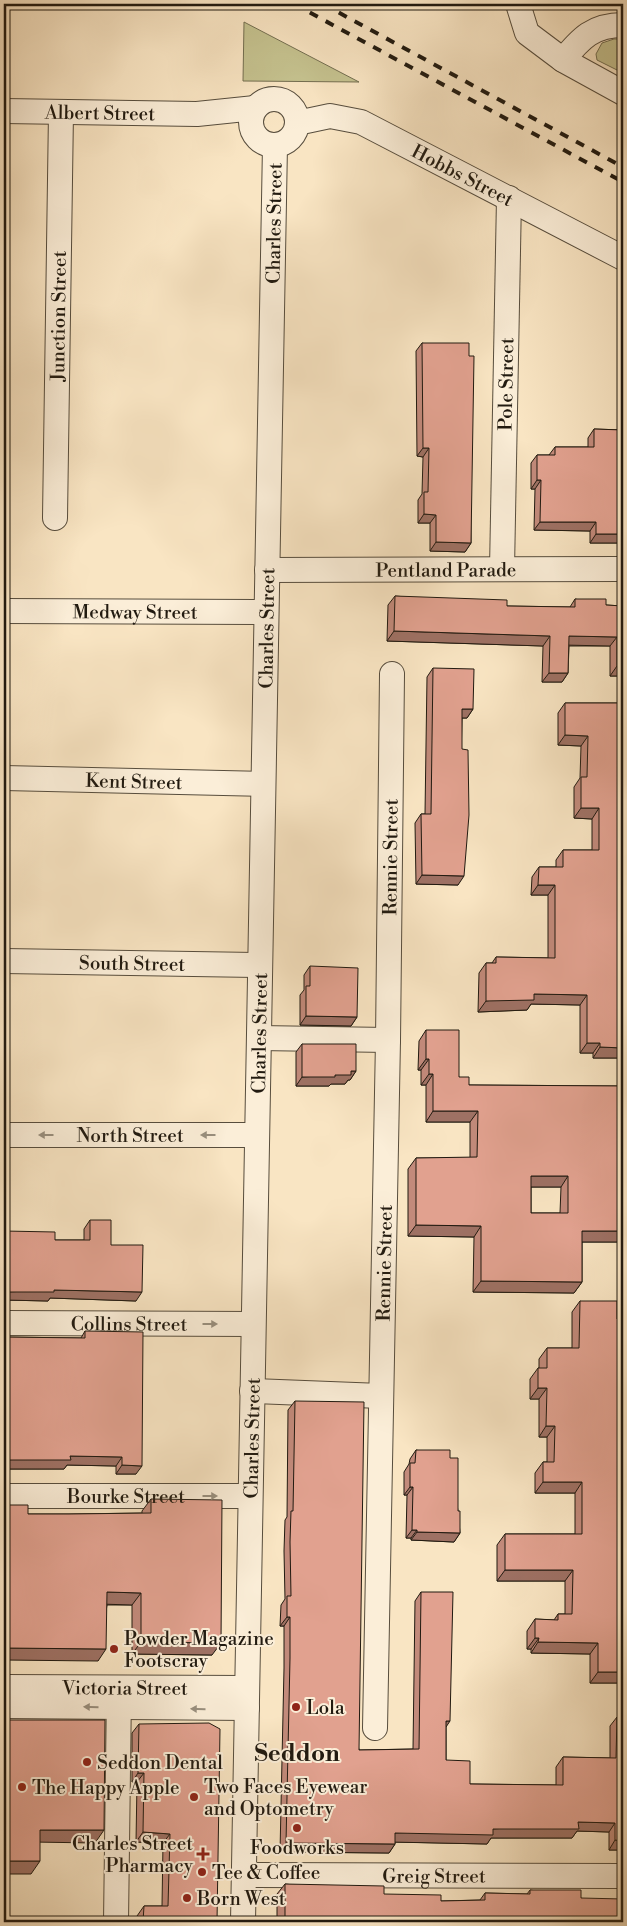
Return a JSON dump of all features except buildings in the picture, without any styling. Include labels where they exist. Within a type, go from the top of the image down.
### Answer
[{"type":"street","points":[[518,4],[527,33],[563,60],[623,93]]},
{"type":"street","points":[[563,60],[580,41],[596,29],[608,25],[623,25]]},
{"type":"street","points":[[269,98],[285,101],[292,107],[297,124],[290,139],[274,145],[266,144],[259,140],[252,117],[269,98]]},
{"type":"street","name":"Albert Street","points":[[4,111],[197,114],[252,117]]},
{"type":"street","name":"Junction Street","points":[[55,518],[61,112]]},
{"type":"street","name":"Hobbs Street","points":[[297,124],[330,116],[361,122],[623,258]]},
{"type":"street","name":"Charles Street","points":[[243,1922],[274,145]]},
{"type":"street","name":"Pole Street","points":[[502,569],[509,198]]},
{"type":"street","name":"Pentland Parade","points":[[267,570],[623,569]]},
{"type":"street","name":"Medway Street","points":[[4,611],[266,612]]},
{"type":"street","name":"Rennie Street","points":[[375,1728],[388,1040],[392,674]]},
{"type":"street","name":"Kent Street","points":[[4,778],[264,784]]},
{"type":"street","name":"South Street","points":[[4,961],[260,965]]},
{"type":"street","points":[[259,1038],[388,1040]]},
{"type":"street","name":"North Street","points":[[4,1135],[257,1135]]},
{"type":"street","name":"Collins Street","points":[[4,1323],[253,1324]]},
{"type":"street","points":[[252,1391],[381,1396]]},
{"type":"street","name":"Bourke Street","points":[[4,1496],[250,1496]]},
{"type":"street","name":"Victoria Street","points":[[4,1687],[119,1698]]},
{"type":"street","points":[[116,1922],[119,1698]]},
{"type":"street","name":"Victoria Street","points":[[4,1706],[119,1698],[247,1698]]},
{"type":"street","name":"Greig Street","points":[[244,1875],[623,1876]]},
{"type":"shaded area","points":[[244,22],[359,82],[243,81]]},
{"type":"shaded area","points":[[614,39],[623,39],[623,73],[597,60],[596,54],[602,43]]},
{"type":"railway","points":[[294,4],[623,182]]},
{"type":"railway","points":[[323,4],[623,167]]},
{"type":"place","name":"Powder Magazine Footscray","points":[[114,1649]]},
{"type":"place","name":"Lola","points":[[296,1707]]},
{"type":"place","name":"Seddon Dental","points":[[87,1762]]},
{"type":"place","name":"The Happy Apple","points":[[22,1787]]},
{"type":"place","name":"Two Faces Eyewear and Optometry","points":[[194,1797]]},
{"type":"place","name":"Foodworks","points":[[297,1828]]},
{"type":"place","name":"Charles Street Pharmacy","points":[[203,1854]]},
{"type":"place","name":"Tee & Coffee","points":[[202,1872]]},
{"type":"place","name":"Born West","points":[[187,1898]]},
{"type":"district","name":"Seddon","points":[[297,1753]]}]
